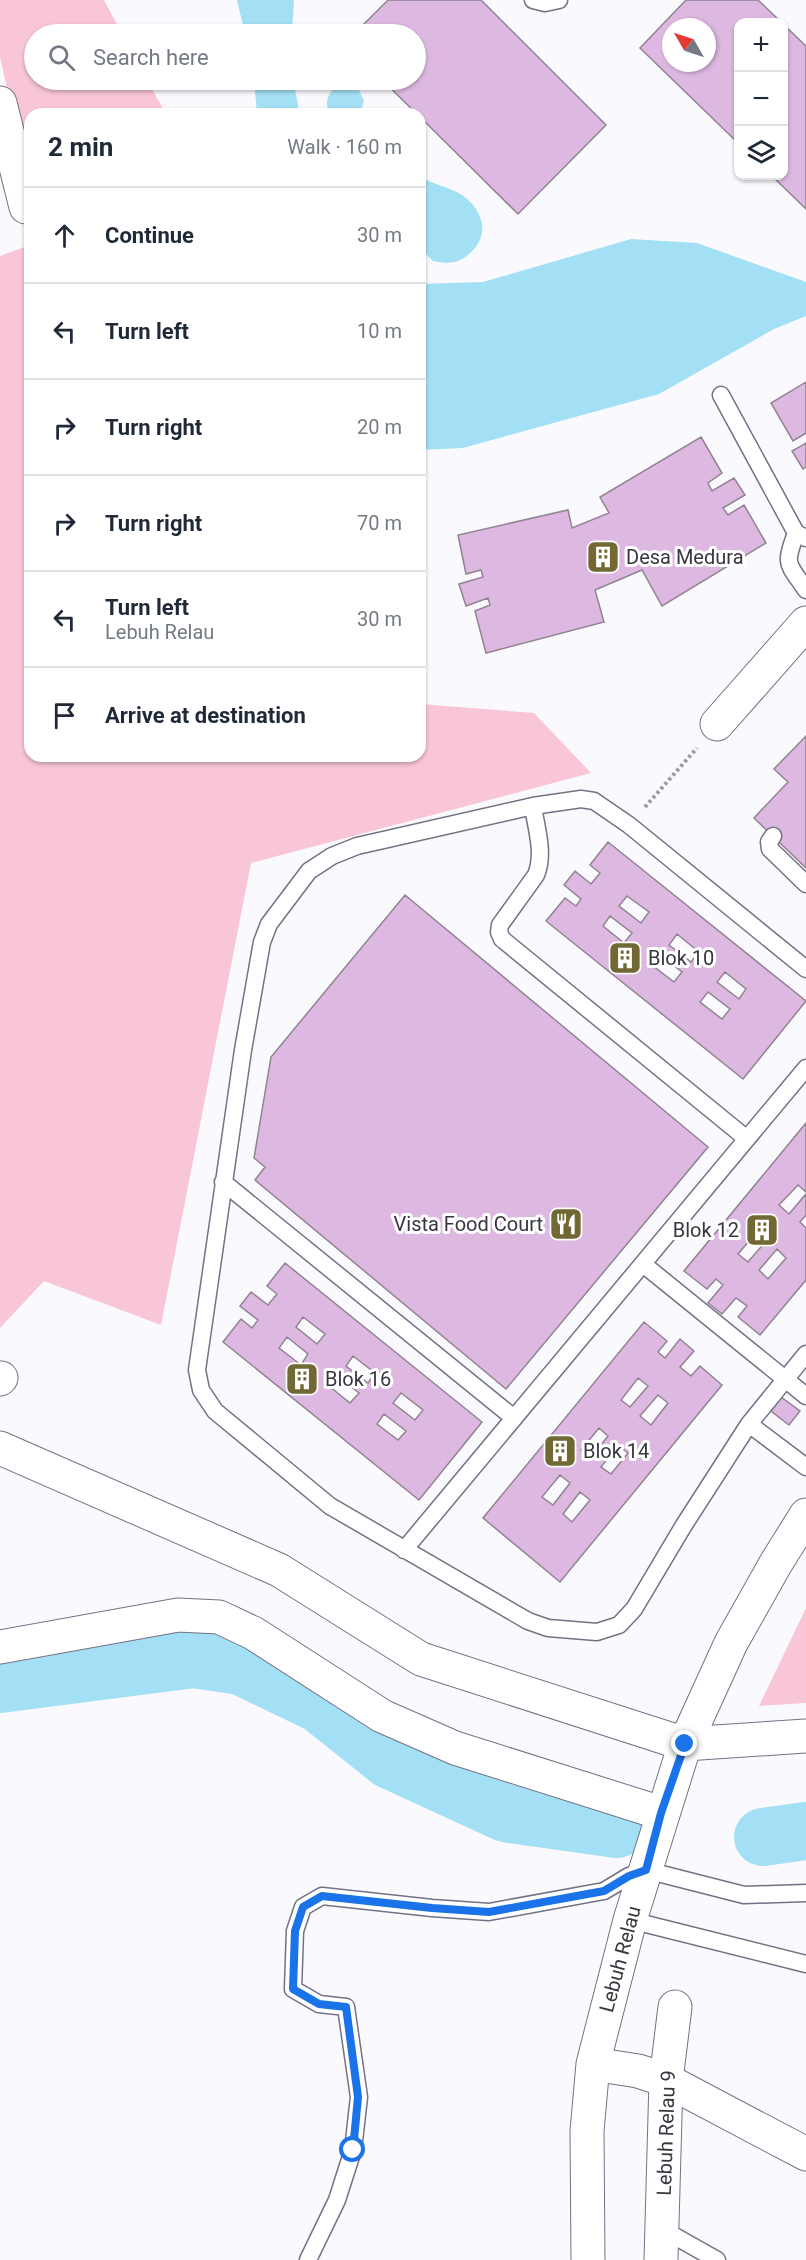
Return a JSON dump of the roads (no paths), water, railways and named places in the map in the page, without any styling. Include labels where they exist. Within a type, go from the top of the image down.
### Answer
[{"type":"street","points":[[0,103],[24,199]]},
{"type":"street","points":[[717,724],[806,623]]},
{"type":"street","points":[[0,1448],[279,1570],[421,1659],[685,1744],[806,1736]]},
{"type":"street","name":"Lebuh Relau","points":[[588,2260],[587,2131],[593,2064],[630,1920],[661,1813],[685,1744],[731,1643],[806,1515]]},
{"type":"street","points":[[0,1647],[178,1615],[219,1617],[253,1633],[382,1716],[455,1748],[661,1813]]},
{"type":"street","name":"Lebuh Relau 9","points":[[662,2245],[666,2080],[675,2007]]},
{"type":"street","points":[[593,2064],[638,2071],[666,2080],[806,2154]]},
{"type":"lane","points":[[533,0],[545,3],[559,0]]},
{"type":"lane","points":[[720,395],[801,535],[788,556],[789,565],[806,590]]},
{"type":"lane","points":[[806,969],[594,801],[581,799],[533,806],[357,846],[332,856],[309,871],[269,924],[262,942],[243,1050],[197,1370],[201,1390],[215,1411],[330,1506],[528,1621],[548,1628],[597,1632],[619,1625],[634,1609],[684,1525],[749,1424],[806,1354]]},
{"type":"lane","points":[[533,806],[541,856],[540,865],[536,875],[500,925],[499,932],[502,939],[747,1140]]},
{"type":"lane","points":[[773,836],[769,842],[770,849],[806,885]]},
{"type":"lane","points":[[404,1550],[806,1068]]},
{"type":"lane","points":[[223,1182],[514,1418]]},
{"type":"lane","points":[[643,1264],[806,1396]]},
{"type":"lane","points":[[749,1424],[806,1467]]},
{"type":"lane","points":[[308,2260],[337,2200],[353,2150],[358,2097],[346,2007],[319,2004],[293,1989],[295,1931],[303,1907],[322,1896],[489,1912],[604,1891],[629,1876],[646,1870],[744,1895],[806,1893]]},
{"type":"lane","points":[[630,1920],[806,1964]]},
{"type":"lane","points":[[662,2245],[717,2260]]},
{"type":"water","points":[[237,0],[294,0],[293,24],[243,24]]},
{"type":"water","points":[[255,90],[295,90],[299,108],[256,108]]},
{"type":"water","points":[[332,90],[359,90],[364,101],[362,108],[328,108],[328,96]]},
{"type":"water","points":[[426,180],[469,200],[478,213],[482,227],[479,242],[469,254],[450,263],[433,261],[426,254]]},
{"type":"water","points":[[631,239],[697,243],[806,282],[806,316],[774,329],[659,394],[463,448],[426,450],[426,284],[483,282]]},
{"type":"waterway","points":[[0,1684],[194,1659],[241,1666],[320,1704],[390,1760],[503,1812],[617,1829]]},
{"type":"waterway","points":[[763,1837],[806,1831]]},
{"type":"place","name":"Desa Medura","points":[[603,557]]},
{"type":"place","name":"Blok 10","points":[[625,958]]},
{"type":"place","name":"Vista Food Court","points":[[566,1224]]},
{"type":"place","name":"Blok 12","points":[[762,1230]]},
{"type":"place","name":"Blok 16","points":[[302,1379]]},
{"type":"place","name":"Blok 14","points":[[560,1451]]}]
